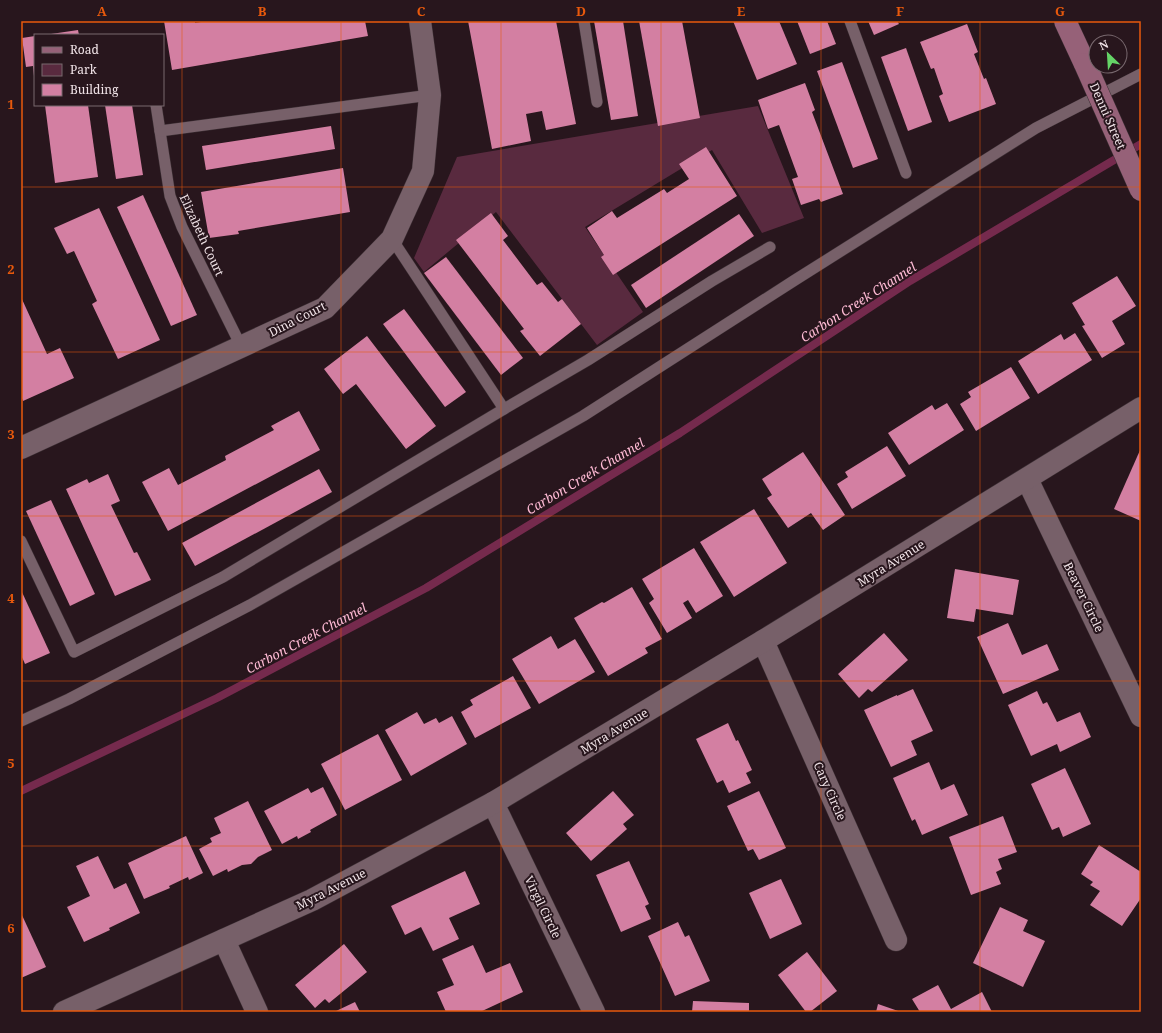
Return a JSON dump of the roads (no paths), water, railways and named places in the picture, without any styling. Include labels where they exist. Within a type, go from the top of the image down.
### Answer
[{"type":"main road","name":"Denni Street","points":[[1065,21],[1141,190]]},
{"type":"street","name":"Dina Court","points":[[21,448],[325,308],[392,239],[423,171],[430,96],[420,21]]},
{"type":"street","name":"Myra Avenue","points":[[64,1012],[312,900],[493,803],[764,641],[1141,408]]},
{"type":"street","name":"Beaver Circle","points":[[1027,479],[1141,716]]},
{"type":"street","name":"Cary Circle","points":[[764,641],[896,940]]},
{"type":"street","name":"Virgil Circle","points":[[493,803],[594,1012]]},
{"type":"street","points":[[224,940],[257,1012]]},
{"type":"lane","points":[[584,21],[597,102]]},
{"type":"lane","points":[[850,21],[906,173]]},
{"type":"lane","points":[[21,721],[69,699],[250,605],[583,416],[1036,128],[1141,74]]},
{"type":"lane","points":[[160,131],[430,96]]},
{"type":"lane","name":"Elizabeth Court","points":[[156,106],[170,196],[182,226],[241,346]]},
{"type":"lane","points":[[392,239],[504,410]]},
{"type":"lane","points":[[21,540],[74,652],[223,578],[588,360],[712,281],[770,247]]},
{"type":"waterway","name":"Carbon Creek Channel","points":[[21,791],[217,698],[426,588],[680,433],[910,281],[1141,144]]}]
